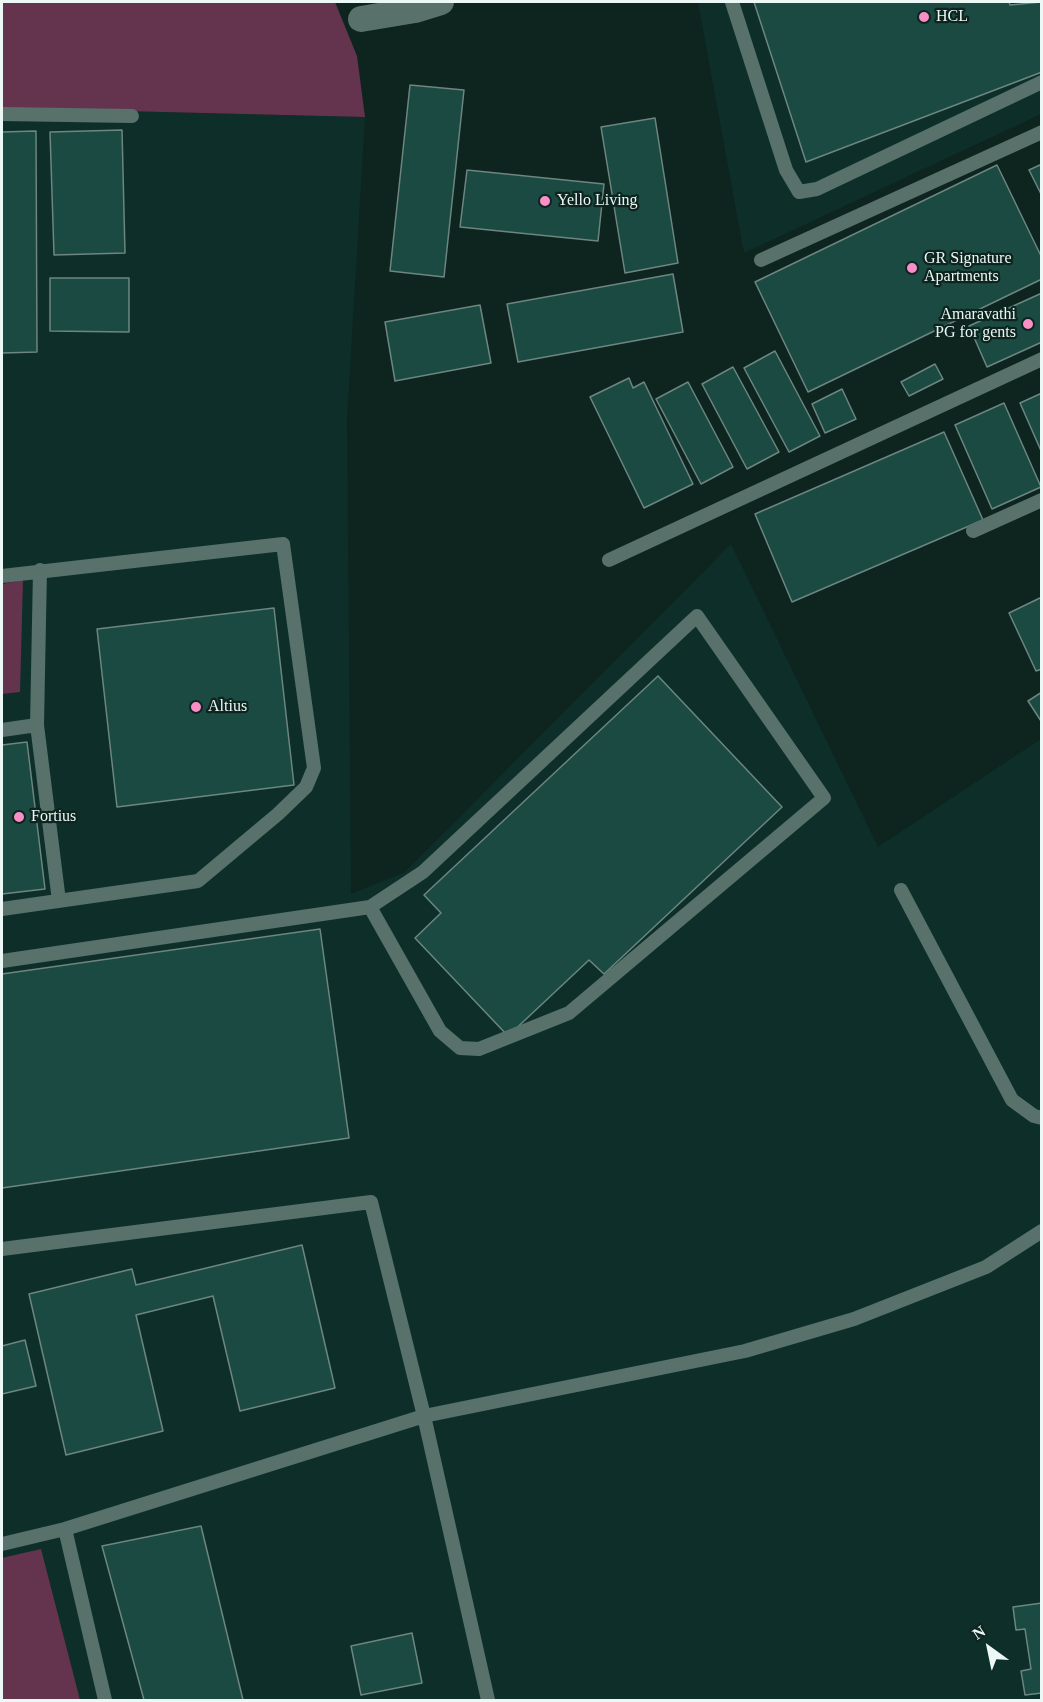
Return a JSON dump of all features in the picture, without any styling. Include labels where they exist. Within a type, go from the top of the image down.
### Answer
[{"type":"street","points":[[361,19],[415,10],[441,2]]},
{"type":"lane","points":[[732,2],[786,170],[799,192],[817,189],[1041,82]]},
{"type":"lane","points":[[2,114],[132,116]]},
{"type":"lane","points":[[761,260],[1041,132]]},
{"type":"lane","points":[[609,560],[1041,359]]},
{"type":"lane","points":[[973,531],[1041,500]]},
{"type":"lane","points":[[2,576],[283,544],[314,768],[306,787],[279,814],[198,881],[2,909]]},
{"type":"lane","points":[[40,570],[37,725],[59,901]]},
{"type":"lane","points":[[2,961],[370,907],[423,872],[697,616],[824,798],[569,1013],[479,1049],[460,1048],[440,1031],[370,907]]},
{"type":"lane","points":[[2,730],[37,725]]},
{"type":"lane","points":[[901,890],[1012,1100],[1034,1116],[1041,1118]]},
{"type":"lane","points":[[2,1249],[371,1202],[424,1416],[488,1701]]},
{"type":"lane","points":[[2,1544],[65,1528],[424,1416],[745,1351],[854,1319],[986,1268],[1041,1231]]},
{"type":"lane","points":[[65,1528],[105,1701]]},
{"type":"shaded area","points":[[2,2],[335,2],[357,56],[365,117],[2,108]]},
{"type":"shaded area","points":[[698,2],[1041,2],[1041,114],[744,253]]},
{"type":"shaded area","points":[[2,108],[365,117],[347,418],[351,894],[405,872],[731,544],[878,847],[1041,739],[1041,1700],[2,1700]]},
{"type":"shaded area","points":[[23,580],[20,692],[2,694],[2,584]]},
{"type":"shaded area","points":[[41,1549],[80,1700],[2,1700],[2,1558]]},
{"type":"building","points":[[754,2],[1009,2],[1010,5],[1042,2],[1042,72],[806,162]]},
{"type":"building","points":[[410,85],[464,90],[444,277],[390,271]]},
{"type":"building","points":[[655,118],[678,263],[625,273],[601,127]]},
{"type":"building","points":[[122,130],[125,253],[54,255],[50,132]]},
{"type":"building","points":[[36,131],[37,352],[2,353],[2,132]]},
{"type":"building","points":[[1042,164],[1042,196],[1029,170]]},
{"type":"building","name":"GR Signature Apartments","points":[[997,165],[1042,258],[1042,279],[808,392],[755,282]]},
{"type":"building","points":[[467,170],[604,184],[598,241],[460,227]]},
{"type":"building","points":[[673,274],[683,332],[518,362],[507,304]]},
{"type":"building","points":[[50,278],[129,278],[129,332],[50,331]]},
{"type":"building","points":[[1042,293],[1042,342],[987,367],[969,326]]},
{"type":"building","points":[[480,305],[491,363],[395,381],[385,322]]},
{"type":"building","points":[[775,351],[820,436],[789,452],[744,368]]},
{"type":"building","points":[[935,364],[943,379],[909,396],[901,382]]},
{"type":"building","points":[[733,367],[779,452],[747,469],[702,384]]},
{"type":"building","points":[[629,378],[633,388],[644,382],[693,484],[644,508],[590,397]]},
{"type":"building","points":[[688,382],[733,467],[701,484],[656,399]]},
{"type":"building","points":[[842,389],[856,419],[825,433],[812,404]]},
{"type":"building","points":[[1042,393],[1042,453],[1020,403]]},
{"type":"building","points":[[1004,403],[1041,487],[992,509],[955,425]]},
{"type":"building","points":[[944,432],[983,520],[792,602],[755,514]]},
{"type":"building","points":[[1042,597],[1042,669],[1036,671],[1009,613]]},
{"type":"building","name":"Altius","points":[[274,608],[294,785],[117,807],[97,629]]},
{"type":"building","points":[[658,676],[782,807],[604,974],[589,960],[508,1036],[415,938],[441,913],[424,895]]},
{"type":"building","points":[[1042,692],[1042,721],[1041,721],[1028,701]]},
{"type":"building","name":"Fortius","points":[[27,742],[45,889],[2,894],[2,745]]},
{"type":"building","points":[[320,929],[349,1138],[2,1188],[2,974]]},
{"type":"building","points":[[302,1245],[335,1388],[240,1411],[213,1296],[136,1315],[163,1431],[66,1455],[29,1294],[132,1269],[136,1285]]},
{"type":"building","points":[[25,1340],[36,1386],[2,1394],[2,1346]]},
{"type":"building","points":[[201,1526],[243,1700],[144,1700],[102,1546]]},
{"type":"building","points":[[1042,1603],[1042,1693],[1025,1695],[1021,1671],[1031,1669],[1025,1629],[1016,1630],[1013,1607]]},
{"type":"building","points":[[412,1633],[422,1683],[361,1695],[351,1646]]},
{"type":"place","name":"HCL","points":[[924,17]]},
{"type":"place","name":"Yello Living","points":[[545,201]]},
{"type":"place","name":"GR Signature Apartments","points":[[912,268]]},
{"type":"place","name":"Amaravathi PG for gents","points":[[1028,324]]},
{"type":"place","name":"Altius","points":[[196,707]]},
{"type":"place","name":"Fortius","points":[[19,817]]}]
